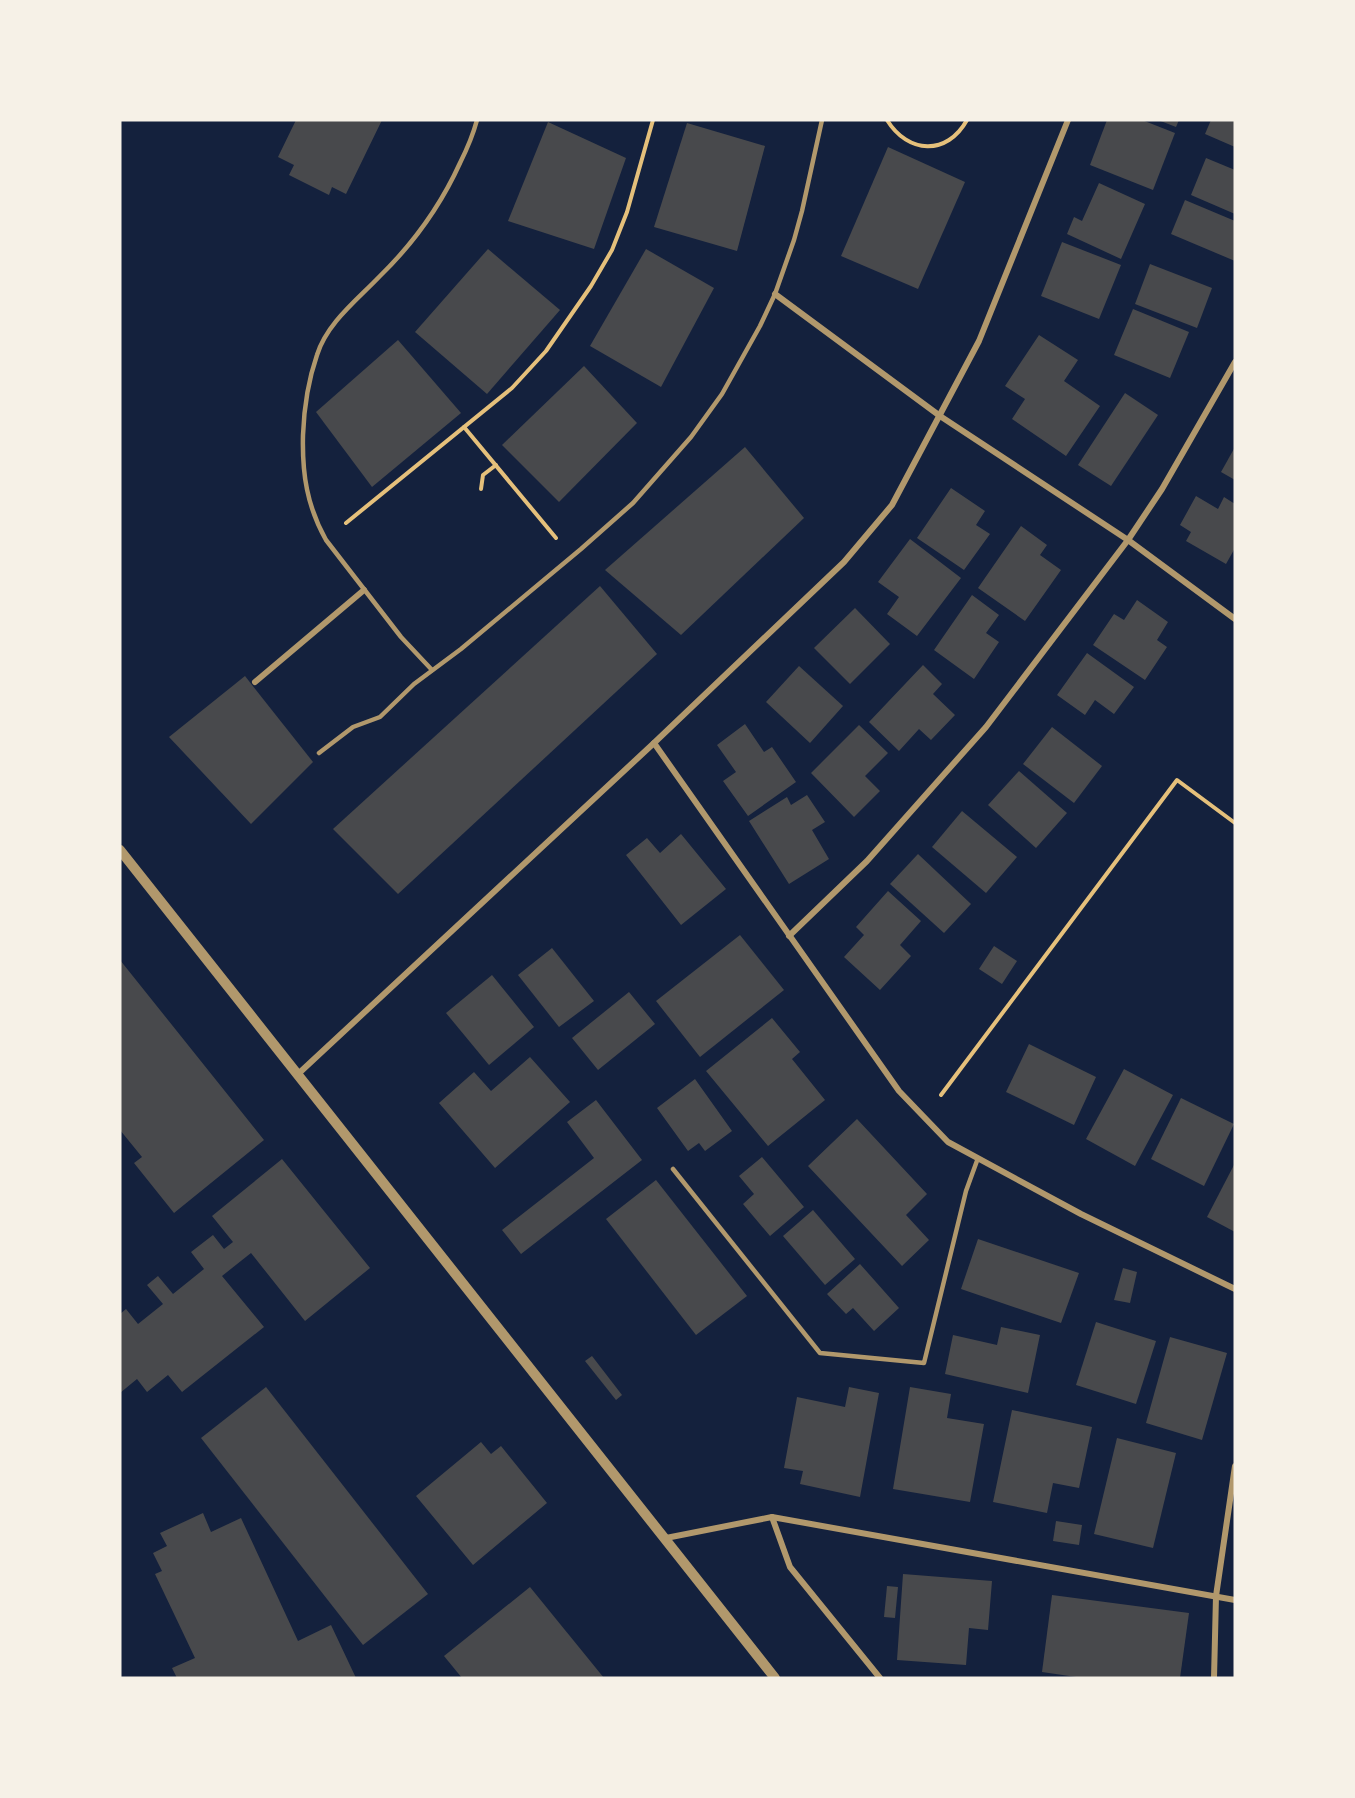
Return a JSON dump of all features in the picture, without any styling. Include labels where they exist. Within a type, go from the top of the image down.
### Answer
[{"type":"street","points":[[297,1075],[844,562],[892,506],[979,341],[1068,120]]},
{"type":"street","points":[[774,294],[940,416],[1128,540],[1235,619]]},
{"type":"street","points":[[789,936],[867,861],[986,727],[1128,540],[1162,489],[1235,362]]},
{"type":"street","points":[[255,682],[364,590]]},
{"type":"street","points":[[654,742],[899,1091],[948,1142],[1081,1214],[1235,1289]]},
{"type":"street","points":[[120,850],[775,1678]]},
{"type":"street","points":[[1214,1678],[1216,1596],[1235,1466]]},
{"type":"street","points":[[666,1538],[772,1517],[1235,1600]]},
{"type":"street","points":[[772,1517],[790,1567],[880,1678]]},
{"type":"lane","points":[[432,670],[401,637],[326,540],[310,507],[303,478],[303,414],[317,354],[337,322],[412,243],[429,220],[450,186],[477,120]]},
{"type":"lane","points":[[319,753],[353,727],[380,717],[414,684],[461,650],[572,556],[633,503],[691,437],[722,394],[760,326],[774,294],[802,211],[822,120]]},
{"type":"lane","points":[[673,1169],[820,1353],[924,1362],[966,1191],[978,1158]]},
{"type":"path","points":[[326,540],[512,387],[546,351],[591,286],[612,250],[627,212],[652,120]]},
{"type":"path","points":[[887,120],[904,140],[928,147],[941,145],[952,139],[967,120]]},
{"type":"path","points":[[464,427],[572,556]]},
{"type":"path","points":[[481,489],[483,475],[496,465]]},
{"type":"path","points":[[924,1117],[1177,780],[1235,824]]},
{"type":"building","points":[[296,120],[382,120],[346,194],[332,187],[329,195],[289,175],[294,165],[278,157]]},
{"type":"building","points":[[1107,120],[1142,120],[1175,133],[1153,190],[1090,165]]},
{"type":"building","points":[[1158,120],[1179,120],[1176,127]]},
{"type":"building","points":[[1211,120],[1235,120],[1235,147],[1205,134]]},
{"type":"building","points":[[548,122],[626,158],[594,249],[508,221]]},
{"type":"building","points":[[687,123],[765,146],[737,251],[654,227]]},
{"type":"building","points":[[888,147],[965,182],[918,289],[841,256]]},
{"type":"building","points":[[1206,158],[1235,170],[1235,214],[1191,195]]},
{"type":"building","points":[[1099,183],[1145,204],[1121,259],[1067,234],[1074,217],[1082,221]]},
{"type":"building","points":[[1185,200],[1235,221],[1235,261],[1171,234]]},
{"type":"building","points":[[1062,242],[1121,265],[1099,319],[1041,296]]},
{"type":"building","points":[[488,249],[560,310],[487,394],[415,332]]},
{"type":"building","points":[[646,249],[714,288],[661,387],[590,346]]},
{"type":"building","points":[[1150,264],[1212,288],[1197,328],[1135,304]]},
{"type":"building","points":[[1133,309],[1189,332],[1170,378],[1114,355]]},
{"type":"building","points":[[1039,335],[1078,360],[1064,381],[1100,406],[1066,456],[1012,419],[1025,399],[1005,386]]},
{"type":"building","points":[[398,340],[461,413],[372,487],[316,412]]},
{"type":"building","points":[[584,366],[637,423],[559,502],[502,445]]},
{"type":"building","points":[[1125,393],[1158,415],[1111,486],[1078,465]]},
{"type":"building","points":[[745,447],[804,518],[681,635],[605,570]]},
{"type":"building","points":[[1235,447],[1235,480],[1221,472]]},
{"type":"building","points":[[951,488],[985,511],[976,525],[990,534],[964,570],[917,538]]},
{"type":"building","points":[[1196,496],[1218,509],[1224,497],[1235,504],[1235,548],[1226,564],[1186,541],[1191,532],[1180,525]]},
{"type":"building","points":[[1021,526],[1047,545],[1040,555],[1061,570],[1025,621],[978,588]]},
{"type":"building","points":[[910,539],[961,578],[917,636],[887,614],[899,597],[878,582]]},
{"type":"building","points":[[600,586],[657,654],[398,894],[333,829]]},
{"type":"building","points":[[972,595],[999,615],[986,633],[999,642],[974,679],[934,650]]},
{"type":"building","points":[[1137,600],[1168,622],[1157,640],[1167,647],[1145,680],[1093,645],[1114,614],[1124,620]]},
{"type":"building","points":[[855,608],[890,644],[850,684],[814,648]]},
{"type":"building","points":[[1087,653],[1134,687],[1114,714],[1095,700],[1085,715],[1057,695]]},
{"type":"building","points":[[923,665],[942,684],[933,694],[955,715],[931,740],[919,729],[899,751],[869,722]]},
{"type":"building","points":[[799,666],[843,706],[810,743],[766,702]]},
{"type":"building","points":[[245,676],[313,762],[251,824],[169,737]]},
{"type":"building","points":[[745,724],[764,752],[772,747],[796,782],[748,816],[723,781],[736,772],[717,745]]},
{"type":"building","points":[[859,725],[888,753],[865,776],[880,791],[854,817],[811,773]]},
{"type":"building","points":[[1052,727],[1102,766],[1074,803],[1023,764]]},
{"type":"building","points":[[1019,771],[1067,813],[1036,848],[988,805]]},
{"type":"building","points":[[807,795],[825,822],[812,830],[829,859],[789,884],[749,821],[787,797],[791,805]]},
{"type":"building","points":[[962,811],[1017,857],[986,893],[932,847]]},
{"type":"building","points":[[681,834],[726,889],[681,925],[626,855],[647,838],[660,853]]},
{"type":"building","points":[[918,854],[971,904],[944,933],[890,884]]},
{"type":"building","points":[[888,891],[921,921],[900,945],[911,956],[880,990],[844,957],[864,935],[856,927]]},
{"type":"building","points":[[740,935],[784,990],[700,1057],[656,1001]]},
{"type":"building","points":[[994,946],[1017,961],[1002,984],[979,969]]},
{"type":"building","points":[[552,948],[594,1001],[559,1027],[518,975]]},
{"type":"building","points":[[120,960],[264,1140],[174,1213],[134,1163],[142,1157],[120,1130]]},
{"type":"building","points":[[492,975],[534,1027],[489,1065],[446,1013]]},
{"type":"building","points":[[629,992],[655,1024],[598,1070],[572,1038]]},
{"type":"building","points":[[772,1018],[800,1052],[792,1059],[825,1100],[768,1146],[706,1071]]},
{"type":"building","points":[[1029,1044],[1096,1077],[1074,1125],[1006,1092]]},
{"type":"building","points":[[530,1057],[570,1102],[495,1168],[439,1103],[474,1072],[491,1091]]},
{"type":"building","points":[[1124,1069],[1173,1095],[1135,1166],[1086,1139]]},
{"type":"building","points":[[695,1079],[732,1131],[705,1151],[699,1143],[688,1151],[657,1108]]},
{"type":"building","points":[[1181,1098],[1234,1124],[1204,1186],[1151,1159]]},
{"type":"building","points":[[596,1100],[642,1160],[521,1254],[502,1230],[594,1158],[567,1122]]},
{"type":"building","points":[[857,1119],[927,1194],[906,1215],[929,1240],[902,1266],[808,1166]]},
{"type":"building","points":[[762,1157],[804,1207],[770,1236],[743,1204],[754,1194],[739,1176]]},
{"type":"building","points":[[282,1159],[370,1268],[305,1321],[251,1253],[222,1276],[264,1327],[182,1392],[168,1375],[147,1392],[137,1379],[120,1393],[120,1314],[126,1309],[138,1324],[163,1304],[147,1285],[158,1276],[173,1294],[204,1269],[191,1252],[213,1235],[224,1249],[233,1242],[212,1216]]},
{"type":"building","points":[[1235,1163],[1235,1232],[1207,1217]]},
{"type":"building","points":[[656,1180],[747,1296],[696,1335],[606,1219]]},
{"type":"building","points":[[813,1210],[855,1259],[825,1285],[783,1236]]},
{"type":"building","points":[[978,1239],[1079,1273],[1061,1323],[961,1289]]},
{"type":"building","points":[[860,1264],[899,1308],[874,1331],[853,1308],[846,1314],[827,1294]]},
{"type":"building","points":[[1123,1268],[1137,1272],[1130,1303],[1114,1300]]},
{"type":"building","points":[[1096,1322],[1156,1341],[1136,1404],[1076,1385]]},
{"type":"building","points":[[1001,1327],[1040,1335],[1028,1393],[945,1374],[953,1335],[997,1345]]},
{"type":"building","points":[[1170,1337],[1227,1353],[1202,1440],[1146,1423]]},
{"type":"building","points":[[592,1356],[622,1395],[616,1400],[585,1361]]},
{"type":"building","points":[[266,1387],[428,1594],[363,1645],[201,1438]]},
{"type":"building","points":[[849,1387],[879,1393],[860,1497],[800,1484],[803,1471],[784,1468],[797,1397],[845,1407]]},
{"type":"building","points":[[910,1387],[951,1394],[947,1418],[984,1424],[970,1502],[893,1489]]},
{"type":"building","points":[[1012,1410],[1092,1427],[1079,1488],[1053,1483],[1047,1513],[993,1502]]},
{"type":"building","points":[[1117,1438],[1176,1453],[1153,1548],[1094,1534]]},
{"type":"building","points":[[481,1442],[491,1454],[501,1446],[547,1503],[473,1565],[416,1496]]},
{"type":"building","points":[[203,1513],[211,1532],[241,1518],[298,1641],[331,1625],[356,1678],[177,1678],[172,1668],[195,1658],[155,1574],[162,1571],[153,1553],[167,1546],[160,1533]]},
{"type":"building","points":[[1056,1521],[1082,1525],[1079,1545],[1053,1541]]},
{"type":"building","points":[[903,1574],[992,1581],[988,1630],[969,1628],[966,1665],[897,1660]]},
{"type":"building","points":[[887,1586],[898,1587],[895,1618],[884,1617]]},
{"type":"building","points":[[530,1587],[604,1678],[462,1678],[444,1656]]},
{"type":"building","points":[[1052,1595],[1189,1613],[1180,1678],[1083,1678],[1042,1672]]}]
